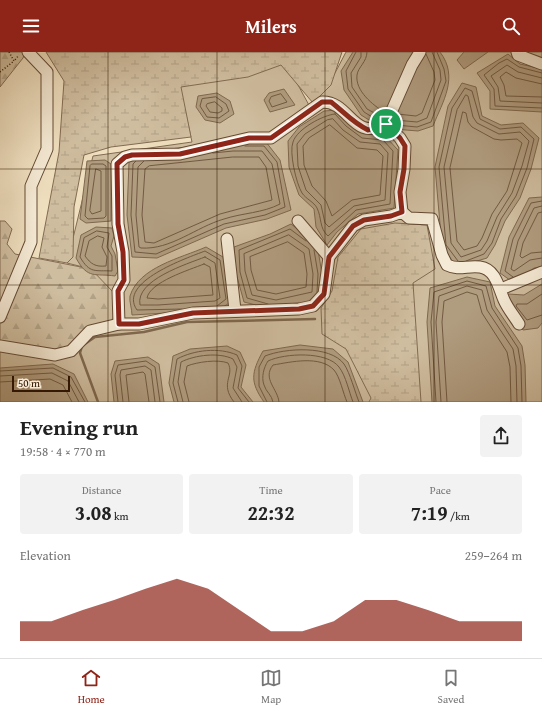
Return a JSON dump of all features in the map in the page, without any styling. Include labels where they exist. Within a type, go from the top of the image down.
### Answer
[{"type":"street","points":[[0,317],[20,268],[30,249],[31,186],[47,150],[47,72],[28,52]]},
{"type":"street","points":[[119,324],[118,291],[124,280],[123,252],[118,224],[117,164],[125,157],[132,155],[180,154],[249,138],[271,138],[322,102],[331,102],[354,123],[368,130],[386,124],[412,65],[420,52]]},
{"type":"street","points":[[517,52],[518,55],[542,64]]},
{"type":"street","points":[[386,124],[400,138],[405,146],[404,169],[400,192],[402,212],[409,218],[432,219],[442,255],[447,266],[453,268],[480,266],[487,269],[494,275],[501,289],[504,300],[519,324]]},
{"type":"street","points":[[0,346],[55,356],[71,351],[90,331],[119,324],[139,324],[193,313],[235,310],[299,309],[313,306],[324,294],[329,257],[358,222],[402,212]]},
{"type":"street","points":[[298,221],[329,257]]},
{"type":"street","points":[[227,239],[235,310]]},
{"type":"street","points":[[501,289],[542,272]]},
{"type":"path","points":[[9,52],[14,61]]},
{"type":"path","points":[[0,72],[14,61],[22,52]]},
{"type":"green space","points":[[0,52],[25,52],[23,58],[0,87]]},
{"type":"green space","points":[[46,52],[342,52],[331,85],[313,103],[281,65],[248,77],[181,87],[191,137],[111,147],[84,155],[74,207],[73,257],[67,263],[39,258],[59,152],[64,81]]},
{"type":"green space","points":[[346,52],[542,52],[542,402],[0,402],[0,346],[91,269],[67,263],[93,156],[192,142],[180,87],[285,61],[310,107],[335,73]]},
{"type":"green space","points":[[0,221],[5,221],[12,229],[7,244],[15,254],[91,269],[113,292],[119,324],[99,328],[71,351],[0,345]]},
{"type":"green space","points":[[395,223],[427,225],[435,269],[413,283],[421,402],[369,402],[371,398],[346,349],[322,334],[321,308],[332,291],[338,257],[361,229]]},
{"type":"water","points":[[353,52],[440,52],[446,61],[449,80],[445,98],[433,126],[418,131],[382,128],[361,115],[344,90],[341,71]]},
{"type":"water","points":[[464,52],[488,52],[464,69],[457,60]]},
{"type":"water","points":[[508,54],[520,64],[542,69],[542,112],[490,109],[490,91],[477,73]]},
{"type":"water","points":[[462,83],[476,87],[482,116],[501,125],[523,123],[539,138],[531,169],[520,198],[505,221],[495,245],[487,258],[457,267],[442,247],[435,167],[448,106]]},
{"type":"water","points":[[284,89],[295,105],[270,112],[264,100],[269,93]]},
{"type":"water","points":[[217,93],[230,101],[234,114],[220,123],[205,120],[196,107],[198,96]]},
{"type":"water","points":[[337,110],[358,130],[369,134],[385,136],[398,150],[394,208],[358,214],[337,232],[327,245],[316,227],[314,209],[299,195],[289,167],[288,141],[299,127],[324,111]]},
{"type":"water","points":[[233,142],[266,142],[280,160],[291,210],[267,219],[226,228],[157,258],[132,257],[127,215],[129,162],[142,152]]},
{"type":"water","points":[[105,160],[111,164],[111,221],[86,223],[80,219],[87,161]]},
{"type":"water","points":[[542,197],[542,267],[534,268],[514,283],[500,273],[509,237],[529,198]]},
{"type":"water","points":[[291,224],[317,244],[322,274],[321,300],[276,310],[244,302],[236,273],[234,247],[270,234]]},
{"type":"water","points":[[96,227],[112,228],[114,236],[111,246],[115,254],[118,271],[115,276],[88,273],[80,265],[76,258],[81,235]]},
{"type":"water","points":[[206,247],[223,257],[231,302],[218,310],[132,315],[130,296],[135,286],[142,278],[162,265]]},
{"type":"water","points":[[467,277],[490,282],[495,306],[522,346],[525,365],[526,402],[432,402],[427,322],[430,288]]},
{"type":"water","points":[[542,284],[542,323],[538,328],[523,330],[504,305],[508,294],[524,295]]},
{"type":"water","points":[[300,345],[333,349],[348,362],[363,402],[264,402],[254,383],[254,372],[263,351]]},
{"type":"water","points":[[227,346],[240,352],[246,365],[241,387],[253,402],[174,402],[169,383],[173,356],[190,349]]},
{"type":"water","points":[[148,357],[159,364],[164,402],[114,402],[111,374],[115,361]]},
{"type":"water","points":[[53,364],[74,374],[88,402],[0,402],[0,368]]},
{"type":"waterway","points":[[98,402],[80,353],[82,346],[95,337],[144,332],[187,322],[315,319]]},
{"type":"route","points":[[322,102],[331,102],[354,123],[368,130],[381,127],[386,124],[400,138],[405,146],[404,169],[400,192],[402,212],[391,216],[364,220],[353,226],[329,257],[324,294],[313,306],[299,309],[193,313],[174,316],[154,322],[119,324],[118,291],[124,280],[123,252],[118,224],[117,164],[125,157],[132,155],[180,154],[204,150],[249,138],[271,138],[322,102]]}]
